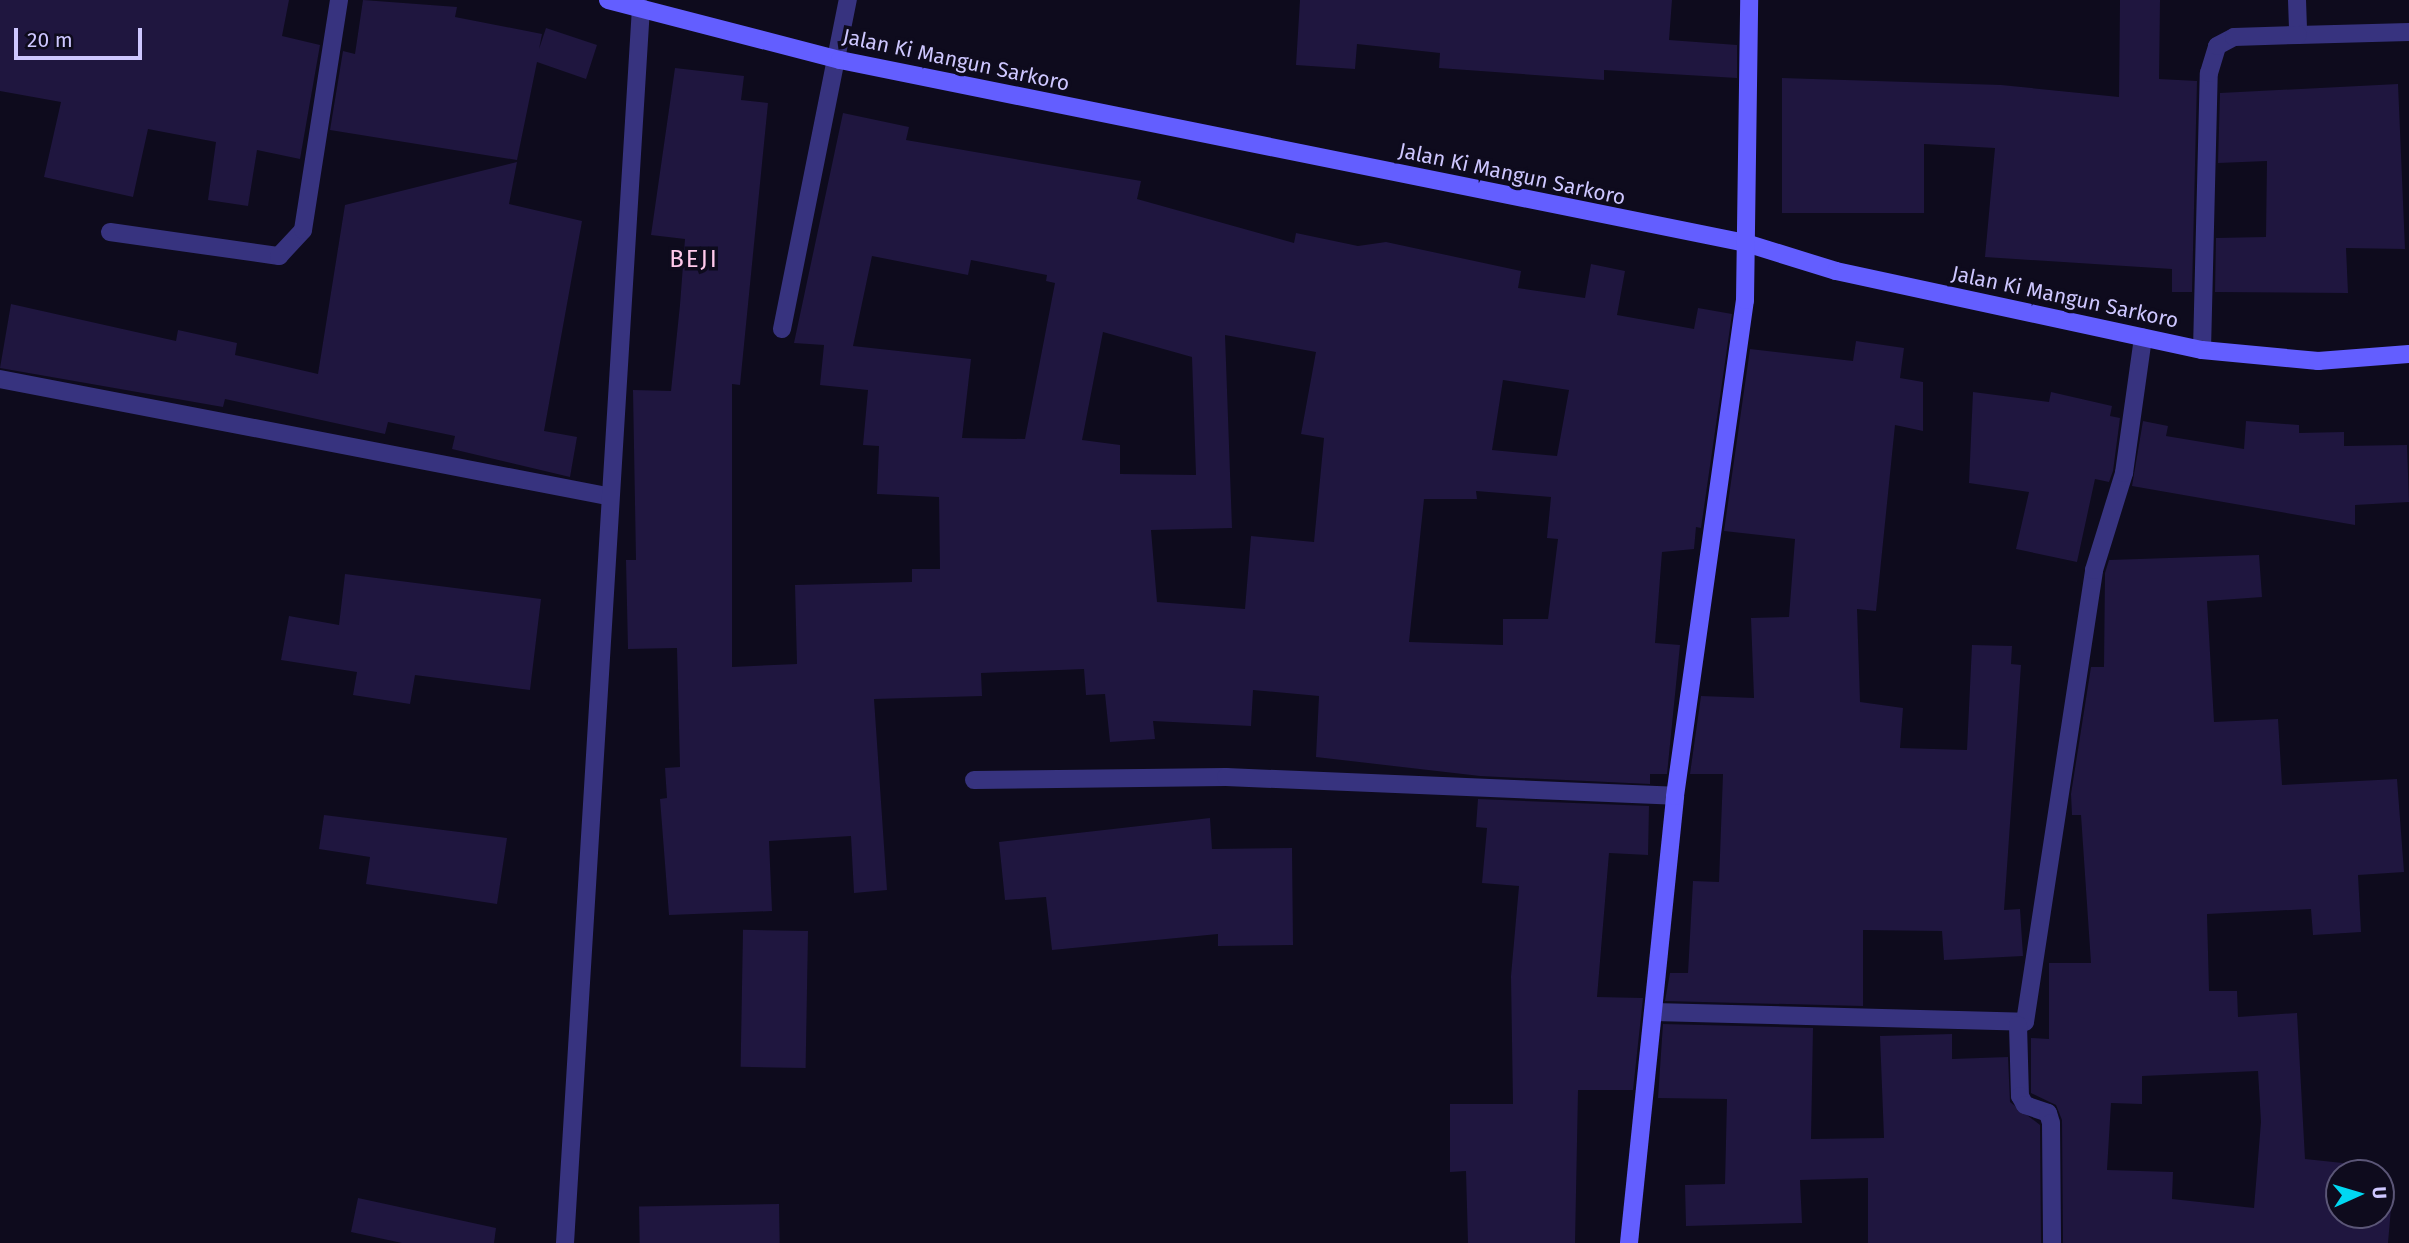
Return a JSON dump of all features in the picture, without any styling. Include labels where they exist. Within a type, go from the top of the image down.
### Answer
[{"type":"main road","name":"Jalan Ki Mangun Sarkoro","points":[[608,0],[840,60],[1746,243],[1836,271],[2202,350],[2318,361],[2409,354]]},
{"type":"main road","points":[[1629,1243],[1675,796],[1745,300],[1749,0]]},
{"type":"street","points":[[110,232],[279,256],[303,230],[339,0]]},
{"type":"street","points":[[782,329],[840,60],[848,0]]},
{"type":"street","points":[[2297,0],[2298,34]]},
{"type":"street","points":[[565,1243],[607,496],[641,7]]},
{"type":"street","points":[[2202,350],[2209,73],[2217,46],[2234,37],[2409,32]]},
{"type":"street","points":[[2052,1243],[2051,1123],[2048,1114],[2025,1105],[2020,1096],[2018,1025],[2031,1009],[2094,570],[2124,473],[2143,337]]},
{"type":"street","points":[[0,379],[607,496]]},
{"type":"street","points":[[974,780],[1226,777],[1675,796]]},
{"type":"street","points":[[1654,1012],[2018,1025]]},
{"type":"building","points":[[0,0],[289,0],[282,36],[320,45],[300,159],[257,150],[248,206],[208,200],[216,142],[148,129],[133,197],[44,177],[61,102],[0,91]]},
{"type":"building","points":[[363,0],[457,7],[455,17],[542,34],[539,49],[546,28],[597,45],[586,79],[537,62],[517,160],[330,130],[343,51],[355,54]]},
{"type":"building","points":[[1300,0],[1672,0],[1669,40],[1737,45],[1737,78],[1604,70],[1604,80],[1439,68],[1440,53],[1357,44],[1355,69],[1296,65]]},
{"type":"building","points":[[2120,0],[2160,0],[2159,79],[2197,81],[2192,292],[2172,292],[2172,269],[1985,257],[1995,148],[1924,144],[1924,213],[1782,213],[1782,78],[2001,85],[2119,97]]},
{"type":"building","points":[[675,68],[744,76],[741,100],[768,103],[740,385],[732,384],[732,667],[797,664],[795,585],[912,582],[912,569],[940,569],[939,497],[877,494],[879,446],[863,445],[868,390],[820,385],[824,345],[794,343],[843,113],[909,127],[906,140],[1141,181],[1137,199],[1294,243],[1296,233],[1358,246],[1386,242],[1521,271],[1518,288],[1585,298],[1591,264],[1625,271],[1617,315],[1694,329],[1698,308],[1732,314],[1701,528],[1696,527],[1694,549],[1662,552],[1655,643],[1680,645],[1667,774],[1650,774],[1650,784],[1480,776],[1316,757],[1319,696],[1253,690],[1251,726],[1153,721],[1155,739],[1110,742],[1105,694],[1086,695],[1084,669],[981,673],[982,696],[874,699],[887,890],[854,893],[851,836],[769,841],[772,911],[669,915],[660,799],[667,798],[665,768],[680,767],[677,648],[628,649],[626,560],[636,560],[633,390],[671,391],[685,239],[651,235]],"holes":[[[872,256],[968,275],[971,260],[1047,275],[1046,281],[1055,283],[1025,439],[962,438],[971,359],[853,346]],[[1103,332],[1192,357],[1196,475],[1120,474],[1120,445],[1082,440]],[[1225,335],[1316,352],[1301,434],[1324,438],[1314,542],[1251,536],[1245,609],[1157,602],[1151,530],[1232,528]],[[1503,380],[1569,390],[1557,456],[1492,450]],[[1476,491],[1551,497],[1547,538],[1558,539],[1548,619],[1503,619],[1503,645],[1409,642],[1424,499],[1477,499]]]},
{"type":"building","points":[[2398,84],[2405,249],[2346,248],[2348,293],[2215,292],[2216,238],[2266,237],[2267,161],[2218,163],[2220,93]]},
{"type":"building","points":[[517,162],[509,204],[582,221],[544,431],[577,437],[570,477],[452,449],[455,436],[388,422],[385,434],[225,399],[223,407],[0,368],[11,304],[176,341],[178,330],[237,343],[235,355],[318,374],[345,205]]},
{"type":"building","points":[[1856,341],[1904,348],[1900,378],[1923,382],[1923,431],[1895,425],[1876,611],[1857,609],[1860,702],[1903,708],[1900,748],[1967,750],[1972,645],[2012,646],[2011,664],[2021,665],[2004,910],[2020,909],[2023,956],[1944,960],[1942,931],[1863,930],[1863,1006],[1665,1001],[1670,973],[1688,973],[1693,881],[1719,882],[1723,774],[1690,774],[1701,696],[1754,698],[1751,618],[1789,617],[1795,539],[1724,531],[1750,349],[1853,361]]},
{"type":"building","points":[[1973,392],[2049,402],[2051,392],[2112,406],[2110,416],[2120,418],[2113,471],[2109,482],[2095,479],[2077,562],[2016,549],[2029,492],[1969,483]]},
{"type":"building","points":[[2143,421],[2168,426],[2166,436],[2244,449],[2246,421],[2299,425],[2299,433],[2344,432],[2344,446],[2407,445],[2409,502],[2355,505],[2355,525],[2132,486]]},
{"type":"building","points":[[2259,555],[2262,597],[2207,601],[2214,722],[2278,719],[2282,785],[2397,779],[2404,872],[2358,875],[2361,932],[2313,935],[2311,909],[2207,914],[2209,991],[2237,991],[2238,1017],[2297,1013],[2305,1159],[2325,1161],[2325,1229],[2389,1229],[2388,1243],[2063,1243],[2062,1120],[2056,1105],[2031,1093],[2031,1038],[2049,1039],[2049,963],[2091,963],[2081,815],[2072,815],[2071,794],[2091,667],[2104,667],[2105,573],[2109,560]],"holes":[[[2258,1071],[2261,1122],[2254,1208],[2172,1199],[2173,1172],[2107,1170],[2111,1103],[2142,1104],[2142,1076]]]},
{"type":"building","points":[[345,574],[541,599],[530,690],[415,675],[410,704],[353,695],[357,672],[281,660],[289,616],[339,625]]},
{"type":"building","points":[[1478,799],[1649,806],[1648,855],[1609,853],[1597,997],[1643,998],[1633,1090],[1578,1090],[1575,1243],[1468,1243],[1466,1171],[1450,1172],[1450,1104],[1513,1104],[1511,976],[1519,886],[1482,883],[1487,828],[1476,827]]},
{"type":"building","points":[[324,815],[507,838],[497,904],[366,884],[370,857],[319,849]]},
{"type":"building","points":[[1210,818],[1212,849],[1292,848],[1293,945],[1218,946],[1218,934],[1052,950],[1046,897],[1005,900],[999,842]]},
{"type":"building","points":[[743,930],[808,931],[806,1068],[741,1067]]},
{"type":"building","points":[[1663,1024],[1813,1028],[1811,1139],[1884,1138],[1880,1036],[1952,1034],[1952,1059],[2008,1057],[2010,1102],[2040,1125],[2041,1243],[1868,1243],[1868,1178],[1800,1180],[1802,1223],[1686,1226],[1685,1185],[1725,1184],[1727,1099],[1658,1098]]},
{"type":"building","points":[[358,1198],[496,1228],[494,1243],[402,1243],[351,1232]]},
{"type":"building","points":[[779,1204],[780,1243],[640,1243],[639,1206]]},
{"type":"district","name":"BEJI","points":[[694,260]]}]
